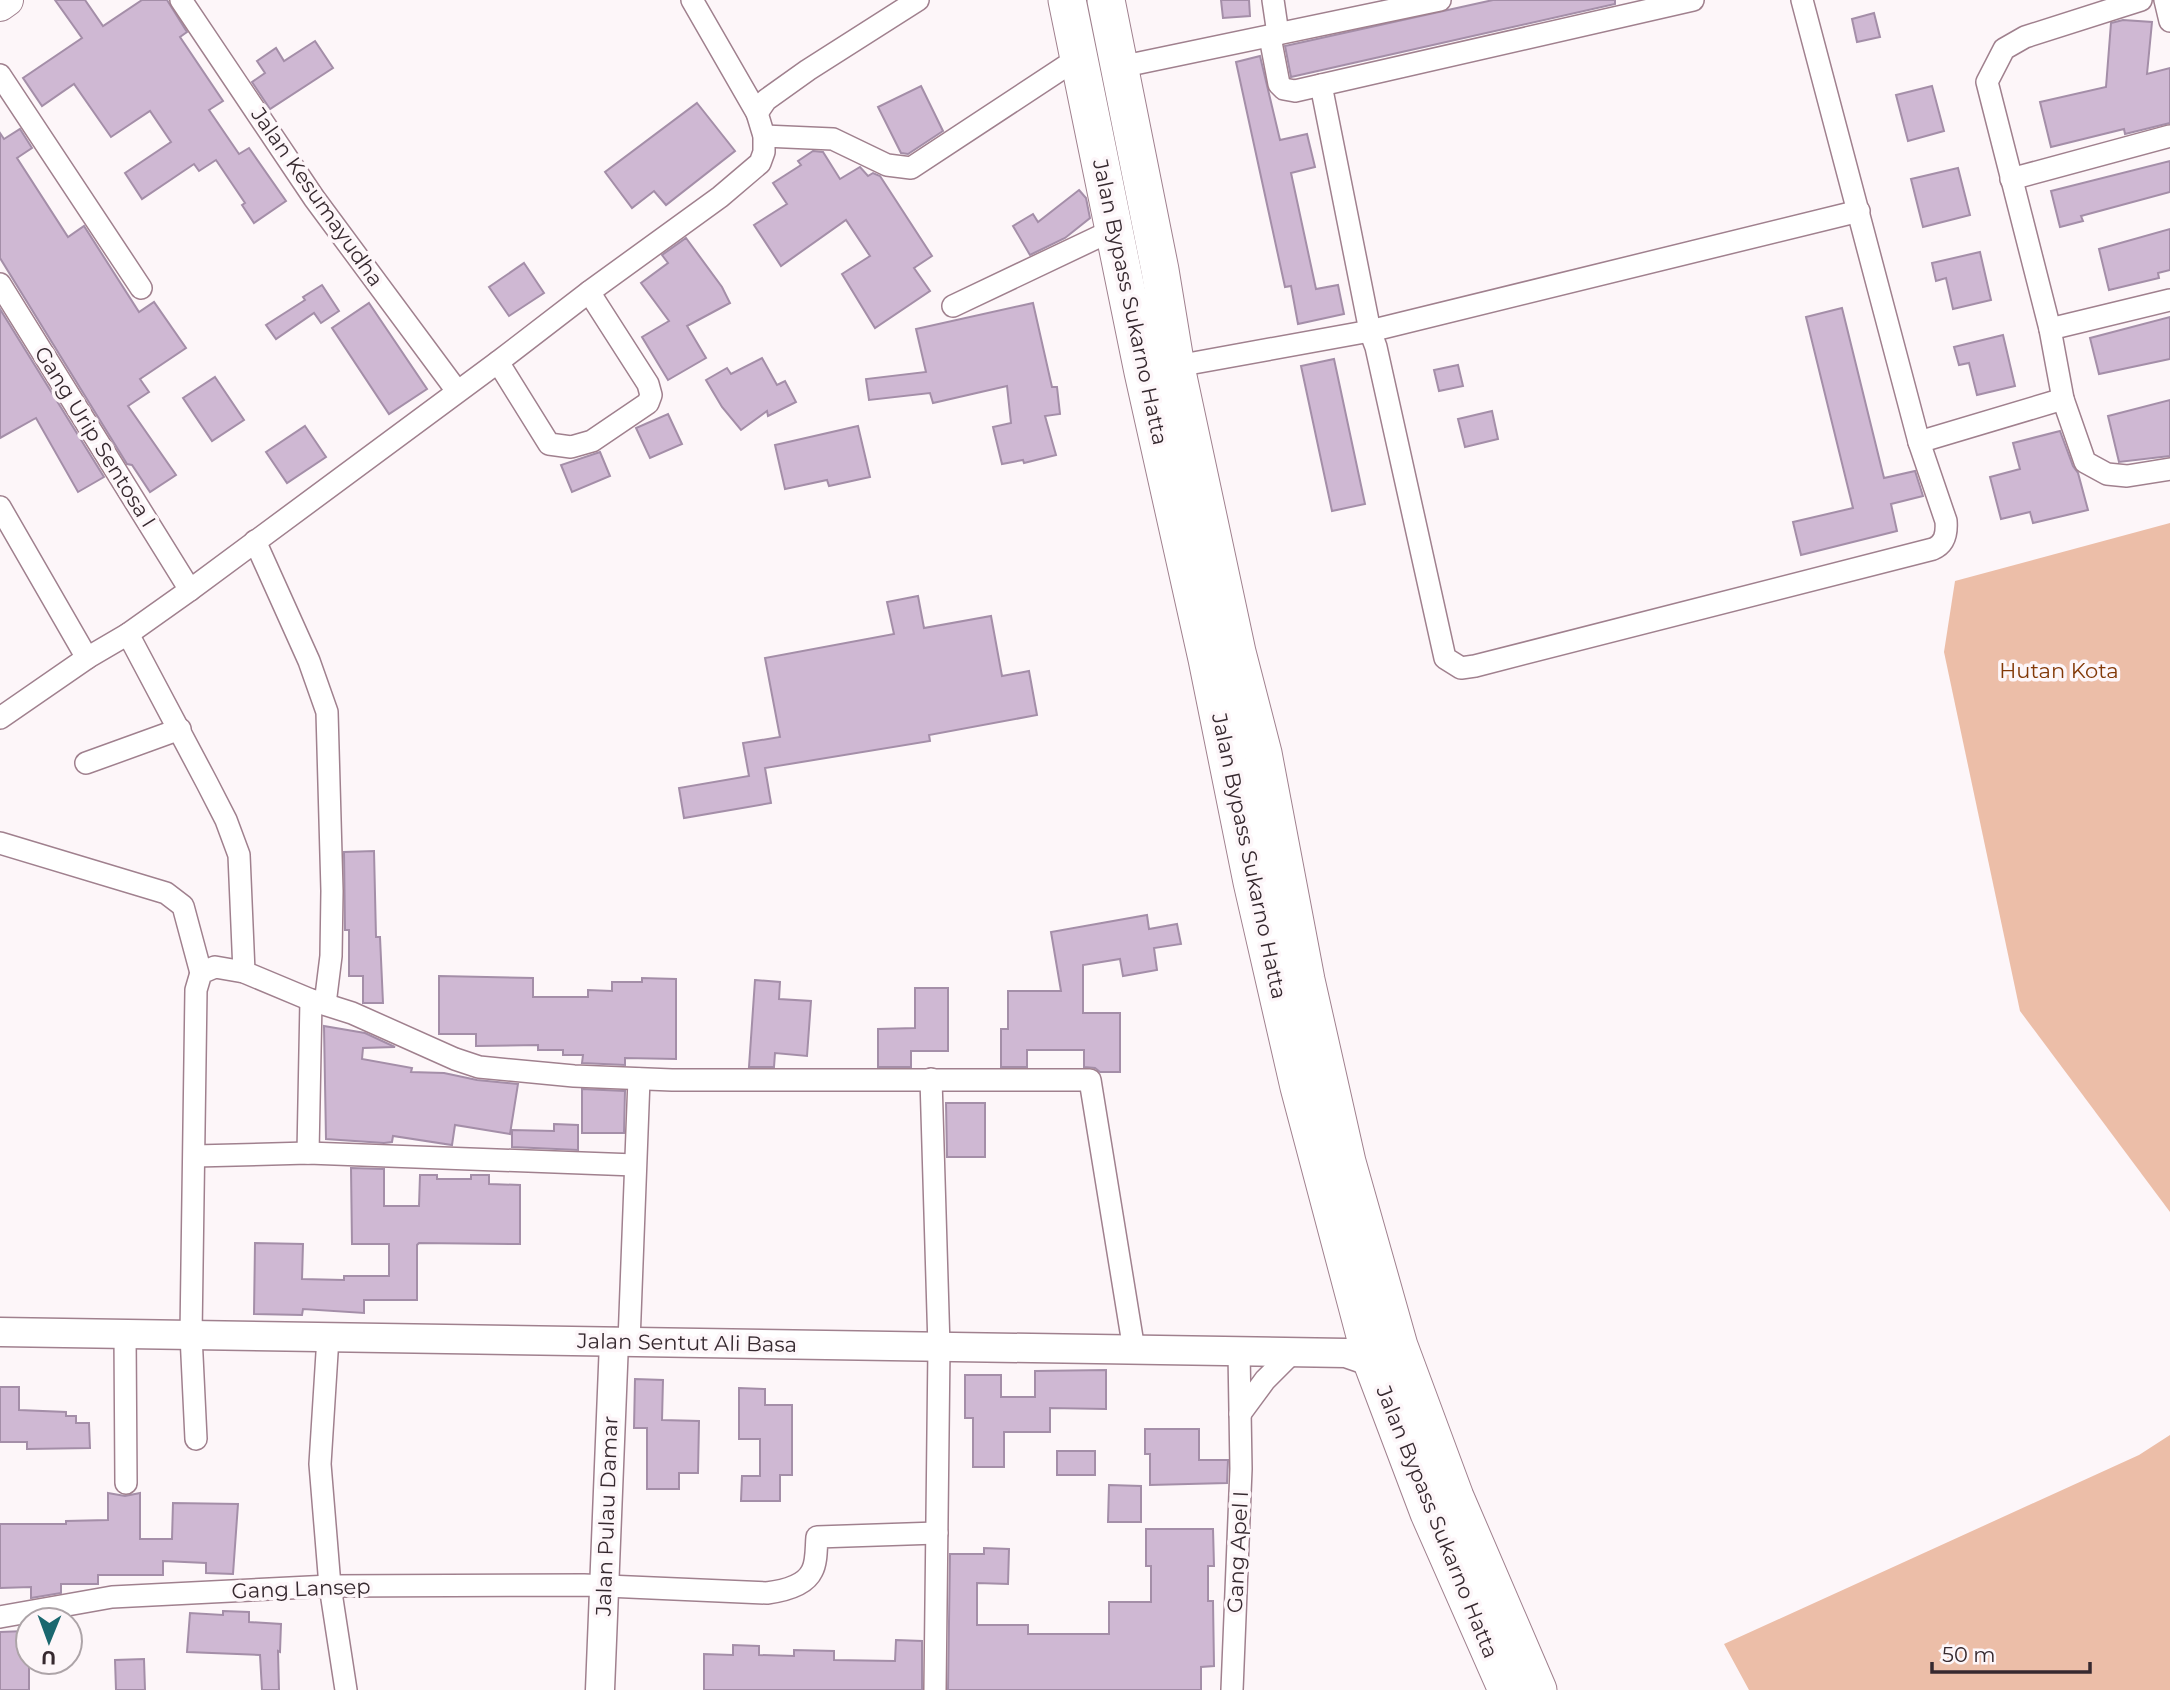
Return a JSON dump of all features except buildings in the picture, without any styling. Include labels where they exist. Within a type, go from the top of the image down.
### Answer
[{"type":"highway","name":"Jalan Bypass Sukarno Hatta","points":[[1067,0],[1115,229],[1160,370],[1222,656],[1252,882],[1299,1087],[1372,1362],[1429,1513],[1507,1690]]},
{"type":"highway","name":"Jalan Bypass Sukarno Hatta","points":[[1106,0],[1160,270],[1160,370]]},
{"type":"highway","name":"Jalan Bypass Sukarno Hatta","points":[[1222,656],[1263,752],[1306,980],[1348,1162],[1399,1346],[1455,1497],[1538,1690]]},
{"type":"main road","points":[[0,5],[7,0]]},
{"type":"street","name":"Jalan Kesumayudha","points":[[181,0],[314,198],[457,391]]},
{"type":"street","points":[[0,718],[190,590],[720,197],[760,163],[764,152],[764,136],[757,113],[692,0]]},
{"type":"street","points":[[757,113],[766,100],[808,70],[918,0]]},
{"type":"street","points":[[1273,0],[1279,83],[1284,89],[1295,91],[1693,0]]},
{"type":"street","points":[[1120,67],[1440,0]]},
{"type":"street","points":[[1321,85],[1370,331],[1399,447],[1445,658],[1461,668],[1941,546],[1947,533],[1946,521],[1919,442],[1802,0]]},
{"type":"street","points":[[2141,0],[2025,37],[2004,49],[1987,82],[2050,329],[2063,399],[2085,462],[2107,474],[2127,476],[2170,469]]},
{"type":"street","points":[[2165,0],[2170,21]]},
{"type":"street","points":[[764,136],[833,139],[887,164],[911,168],[1078,58]]},
{"type":"street","points":[[0,75],[141,288]]},
{"type":"street","points":[[2011,179],[2170,136]]},
{"type":"street","points":[[1160,370],[1370,331],[1859,211]]},
{"type":"street","points":[[953,306],[1115,229]]},
{"type":"street","name":"Gang Urip Sentosa I","points":[[0,284],[190,590]]},
{"type":"street","points":[[498,362],[549,444],[571,447],[592,441],[648,404],[651,395],[648,384],[589,292]]},
{"type":"street","points":[[2050,329],[2170,300]]},
{"type":"street","points":[[1919,442],[2063,399]]},
{"type":"street","points":[[0,507],[87,658]]},
{"type":"street","points":[[255,541],[309,660],[327,712],[331,956],[318,1002],[308,1153]]},
{"type":"street","points":[[128,634],[226,820],[239,855],[244,972]]},
{"type":"street","points":[[86,763],[180,729]]},
{"type":"street","points":[[0,842],[166,893],[183,906],[201,972],[196,989],[191,1335],[197,1439]]},
{"type":"street","points":[[201,972],[215,967],[244,972],[352,1013],[479,1067],[639,1079],[1090,1080],[1134,1350]]},
{"type":"street","points":[[622,1342],[639,1079]]},
{"type":"street","points":[[931,1079],[939,1347],[935,1690]]},
{"type":"street","points":[[195,1156],[308,1153],[635,1165]]},
{"type":"street","name":"Jalan Sentut Ali Basa","points":[[0,1332],[1346,1353],[1372,1362]]},
{"type":"street","points":[[125,1334],[126,1483]]},
{"type":"street","points":[[328,1337],[320,1464],[330,1587],[346,1690]]},
{"type":"street","name":"Jalan Pulau Damar","points":[[600,1690],[604,1586],[622,1342]]},
{"type":"street","name":"Gang Apel I","points":[[1232,1690],[1241,1469],[1239,1352]]},
{"type":"street","points":[[1240,1414],[1265,1380],[1292,1353]]},
{"type":"street","name":"Gang Lansep","points":[[0,1617],[112,1597],[330,1587],[604,1586],[745,1594],[781,1591],[805,1580],[813,1570],[817,1537],[937,1533]]},
{"type":"green space","name":"Hutan Kota","points":[[2170,523],[2170,1212],[2020,1011],[1944,652],[1955,581]]},
{"type":"green space","points":[[2170,1435],[2170,1690],[1749,1690],[1724,1644],[2139,1455]]}]
